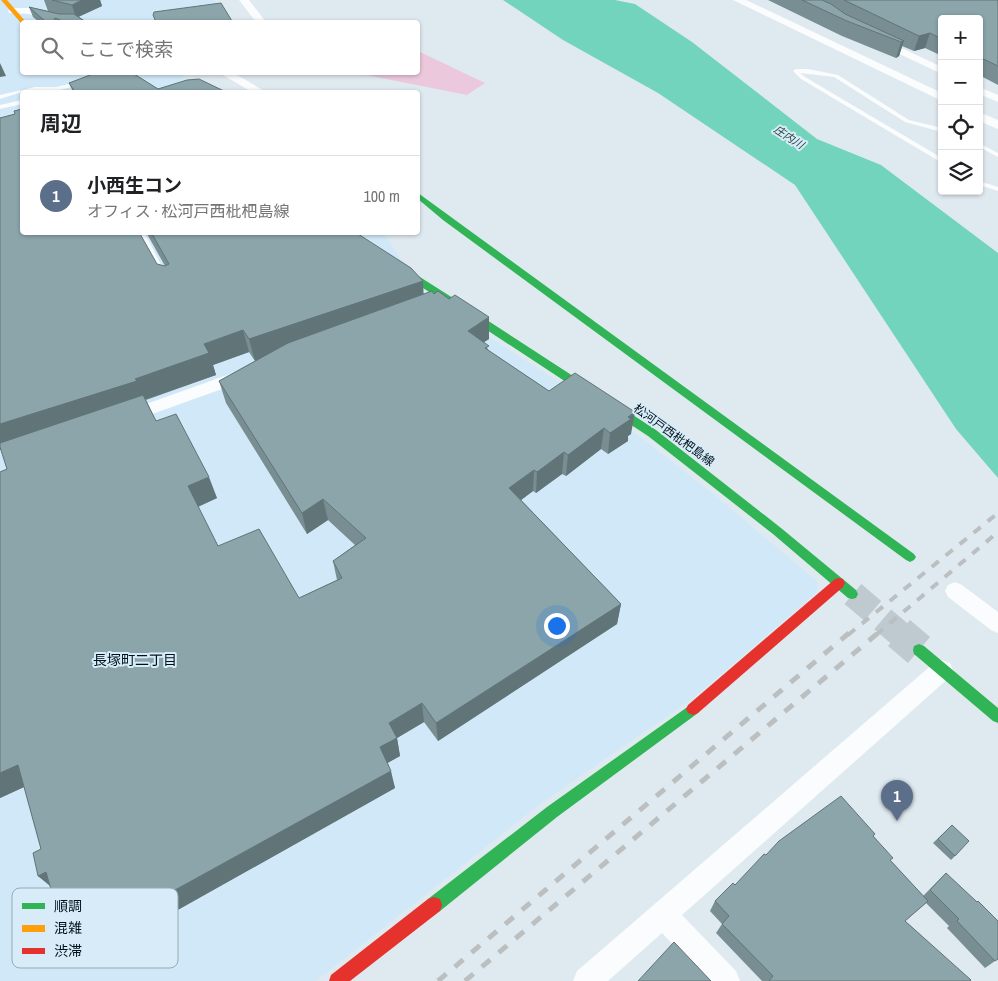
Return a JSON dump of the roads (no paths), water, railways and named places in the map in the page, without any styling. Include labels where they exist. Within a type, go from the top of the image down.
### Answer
[{"type":"street","points":[[244,0],[259,20]]},
{"type":"street","points":[[738,0],[938,96]]},
{"type":"street","points":[[3,1],[21,20]]},
{"type":"street","points":[[13,11],[28,11],[66,20]]},
{"type":"street","points":[[869,36],[938,70]]},
{"type":"street","points":[[93,75],[117,90]]},
{"type":"street","points":[[229,75],[256,90]]},
{"type":"street","points":[[983,92],[998,99]]},
{"type":"street","points":[[983,118],[998,125]]},
{"type":"street","points":[[420,198],[910,557]]},
{"type":"street","name":"松河戸西枇杷島線","points":[[347,235],[450,300],[652,433],[777,530],[853,594]]},
{"type":"street","points":[[432,307],[450,300]]},
{"type":"street","points":[[111,422],[258,370]]},
{"type":"street","points":[[337,981],[552,812],[690,713],[839,582]]},
{"type":"street","points":[[955,591],[998,624]]},
{"type":"street","points":[[920,650],[998,718]]},
{"type":"street","points":[[587,981],[942,670]]},
{"type":"street","points":[[663,915],[726,981]]},
{"type":"lane","points":[[938,129],[907,121],[836,76],[796,71],[803,78],[938,159]]},
{"type":"lane","points":[[31,90],[56,89],[99,79]]},
{"type":"lane","points":[[0,97],[20,92]]},
{"type":"lane","points":[[0,107],[20,102]]},
{"type":"lane","points":[[983,147],[998,155]]},
{"type":"lane","points":[[983,184],[998,190]]},
{"type":"lane","points":[[142,235],[165,278]]},
{"type":"water","name":"庄内川","points":[[503,0],[615,0],[635,4],[692,42],[817,139],[881,165],[998,253],[998,478],[956,429],[795,185],[658,93],[563,40]]},
{"type":"tunnel","points":[[853,594],[901,635]]},
{"type":"tunnel","points":[[899,633],[919,650]]},
{"type":"railway","points":[[848,635],[998,513]]},
{"type":"railway","points":[[876,635],[998,532]]},
{"type":"railway","points":[[438,981],[849,633]]},
{"type":"railway","points":[[465,981],[878,633]]},
{"type":"place","name":"小西生コン","points":[[897,821]]},
{"type":"district","name":"長塚町二丁目","points":[[135,660]]}]
